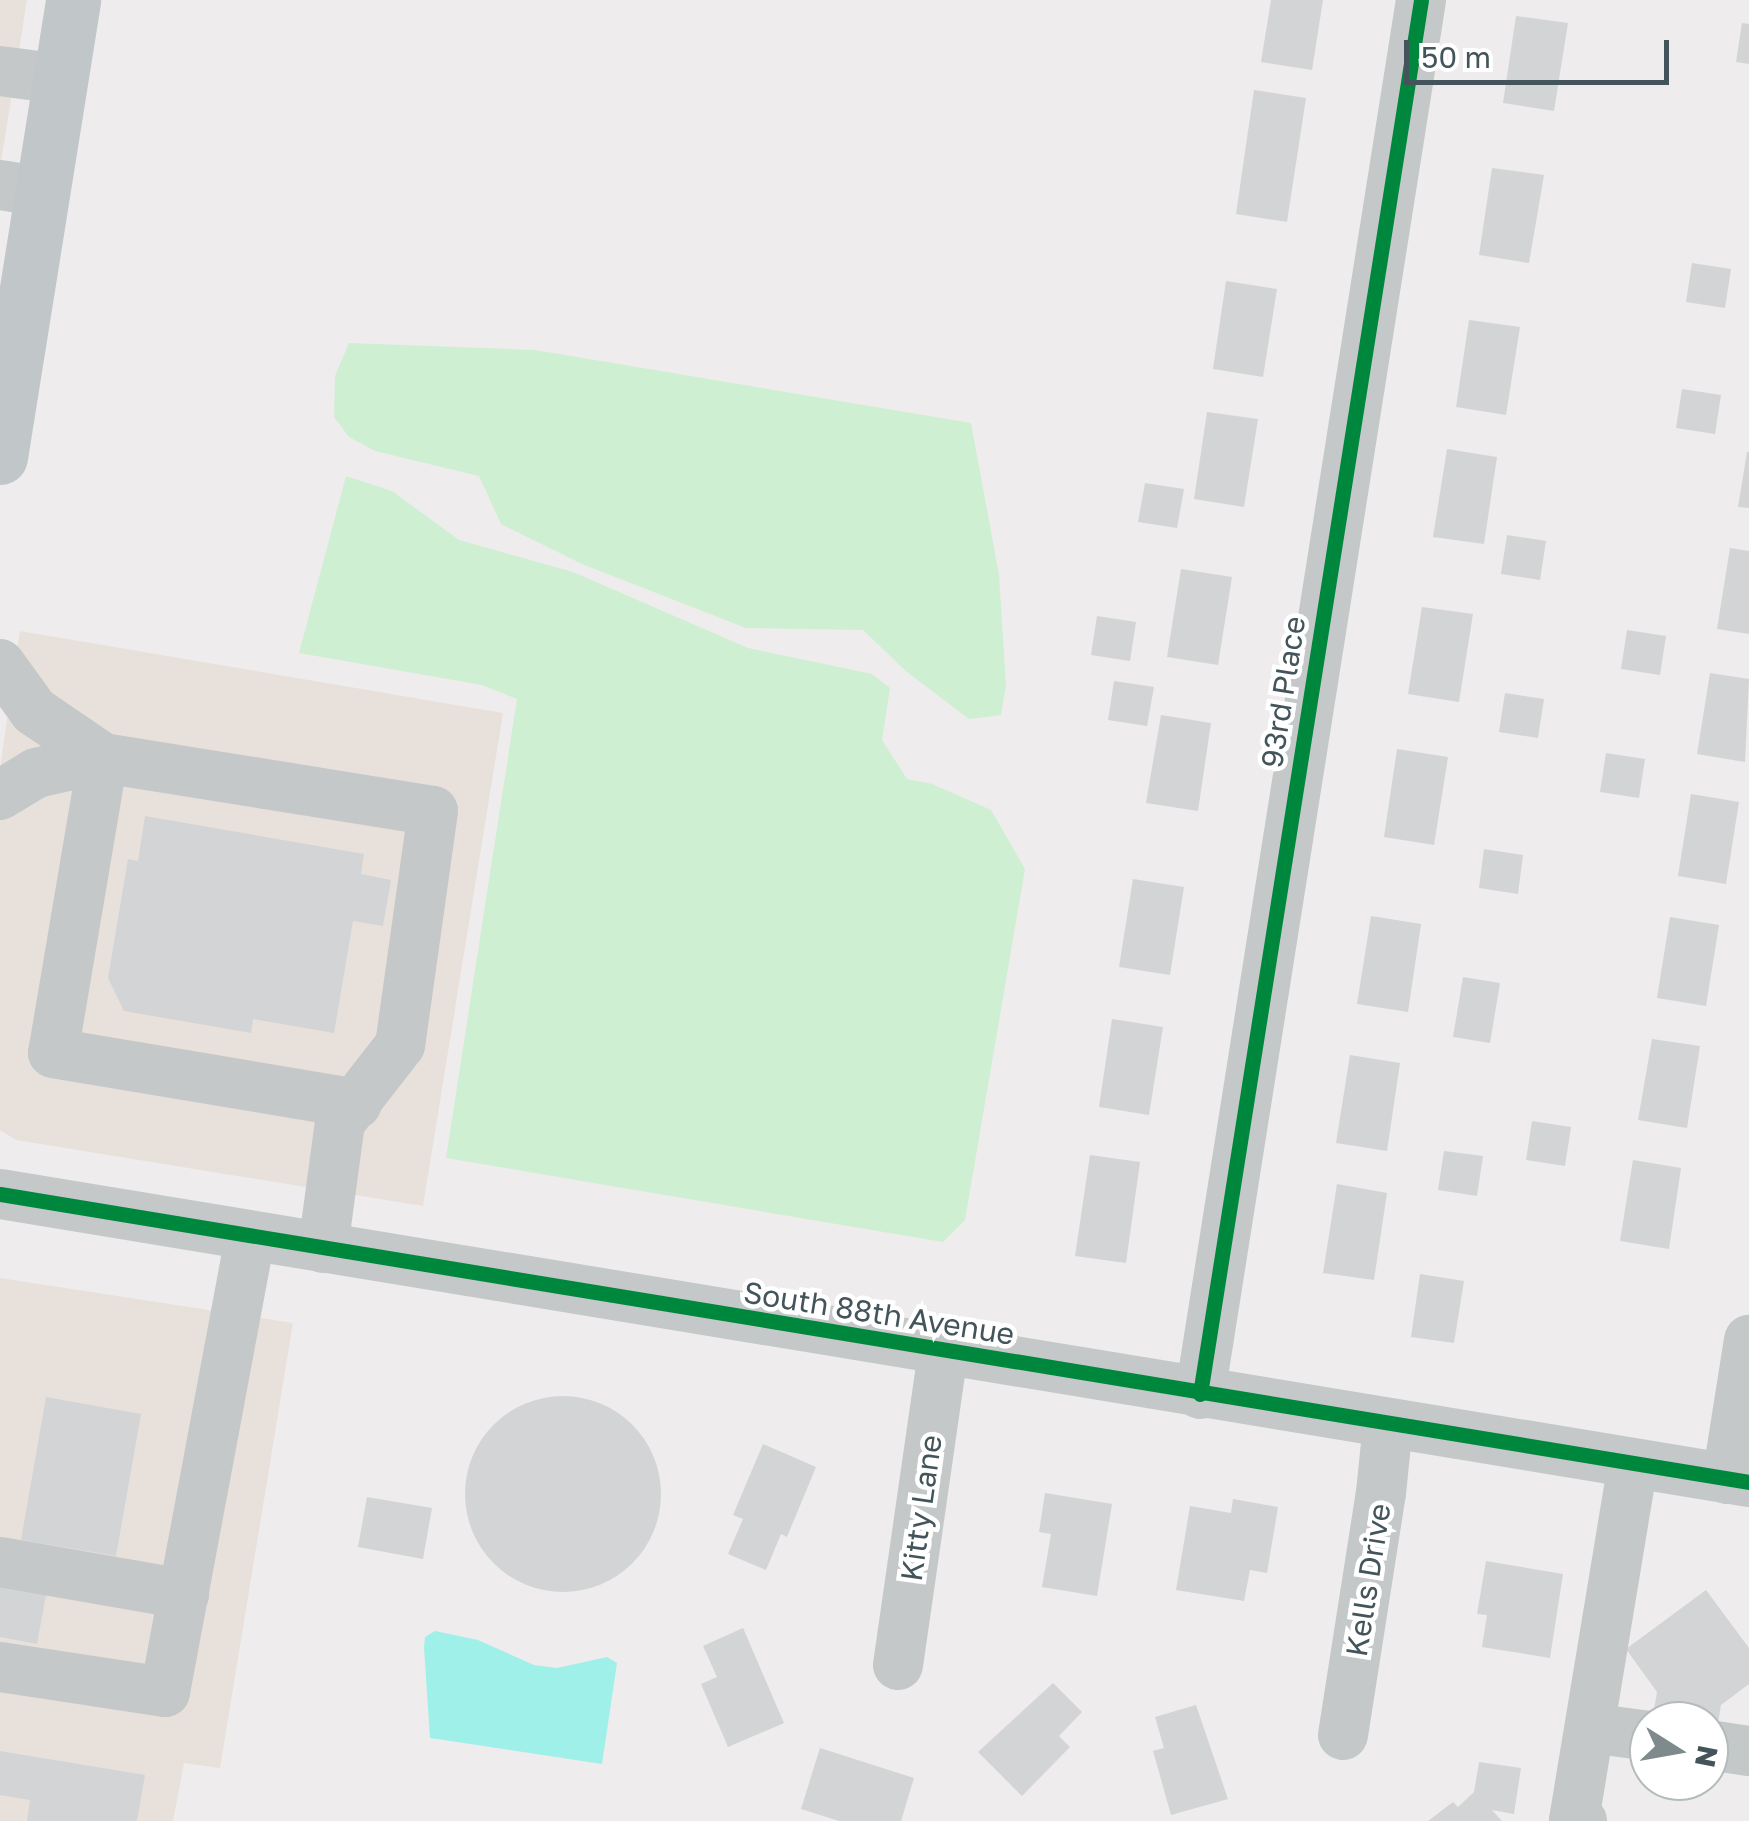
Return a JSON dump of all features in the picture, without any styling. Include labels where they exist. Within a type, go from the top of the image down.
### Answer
[{"type":"main road","points":[[0,457],[22,189],[61,79],[73,0]]},
{"type":"street","name":"93rd Place","points":[[1200,1394],[1422,0]]},
{"type":"street","points":[[0,71],[61,79]]},
{"type":"street","points":[[0,664],[34,711],[103,758]]},
{"type":"street","points":[[103,758],[53,1052],[356,1104]]},
{"type":"street","points":[[0,795],[36,773],[103,758],[433,811],[400,1045],[340,1122],[322,1248]]},
{"type":"street","name":"South 88th Avenue","points":[[0,1194],[1738,1481]]},
{"type":"street","points":[[0,1667],[166,1692],[250,1236]]},
{"type":"street","points":[[1738,1481],[1749,1340]]},
{"type":"street","name":"Kitty Lane","points":[[898,1665],[944,1352]]},
{"type":"street","name":"Kells Drive","points":[[1343,1735],[1381,1494],[1388,1424]]},
{"type":"street","points":[[1582,1821],[1574,1820],[1633,1464]]},
{"type":"street","points":[[0,1562],[184,1594]]},
{"type":"street","points":[[1590,1728],[1629,1733]]},
{"type":"shaded area","points":[[0,0],[27,0],[0,168]]},
{"type":"shaded area","points":[[20,631],[503,713],[423,1206],[16,1140],[0,1130],[0,768]]},
{"type":"shaded area","points":[[0,1278],[293,1323],[220,1768],[184,1763],[173,1821],[0,1821]]},
{"type":"green space","points":[[349,343],[535,350],[971,423],[999,575],[1006,685],[1001,715],[969,719],[907,672],[863,630],[746,628],[582,564],[501,524],[479,476],[375,451],[349,437],[334,417],[335,376]]},
{"type":"green space","points":[[346,476],[392,491],[459,540],[573,572],[748,648],[872,674],[890,688],[882,740],[907,779],[932,784],[991,810],[1025,869],[965,1220],[943,1242],[446,1158],[517,699],[482,685],[299,653]]},
{"type":"water","points":[[435,1631],[478,1640],[534,1665],[557,1668],[607,1657],[617,1663],[602,1764],[430,1738],[424,1648],[425,1637]]},
{"type":"building","points":[[1271,0],[1323,0],[1312,70],[1261,62]]},
{"type":"building","points":[[1516,16],[1568,23],[1554,111],[1503,103]]},
{"type":"building","points":[[1742,23],[1749,24],[1749,64],[1736,62]]},
{"type":"building","points":[[1254,90],[1306,98],[1287,222],[1236,214]]},
{"type":"building","points":[[1492,168],[1544,175],[1529,263],[1479,255]]},
{"type":"building","points":[[1692,263],[1731,269],[1725,308],[1686,302]]},
{"type":"building","points":[[1226,281],[1277,289],[1263,377],[1213,369]]},
{"type":"building","points":[[1469,320],[1520,327],[1506,415],[1456,407]]},
{"type":"building","points":[[1682,389],[1721,395],[1715,434],[1676,428]]},
{"type":"building","points":[[1207,412],[1258,419],[1244,507],[1194,499]]},
{"type":"building","points":[[1447,449],[1497,457],[1484,544],[1433,537]]},
{"type":"building","points":[[1749,452],[1749,508],[1738,507]]},
{"type":"building","points":[[1145,483],[1184,489],[1177,528],[1138,522]]},
{"type":"building","points":[[1507,535],[1546,541],[1540,580],[1501,574]]},
{"type":"building","points":[[1730,548],[1749,551],[1749,634],[1717,629]]},
{"type":"building","points":[[1181,569],[1232,577],[1218,665],[1167,657]]},
{"type":"building","points":[[1422,607],[1473,614],[1459,702],[1408,694]]},
{"type":"building","points":[[1097,616],[1136,622],[1130,661],[1091,655]]},
{"type":"building","points":[[1627,630],[1666,636],[1660,675],[1621,669]]},
{"type":"building","points":[[1710,673],[1749,679],[1745,762],[1697,754]]},
{"type":"building","points":[[1114,681],[1154,687],[1147,726],[1108,720]]},
{"type":"building","points":[[1505,693],[1544,699],[1538,738],[1499,732]]},
{"type":"building","points":[[1161,715],[1211,723],[1198,811],[1146,803]]},
{"type":"building","points":[[1397,749],[1448,757],[1434,845],[1384,837]]},
{"type":"building","points":[[1606,753],[1645,759],[1639,798],[1600,792]]},
{"type":"building","points":[[1691,794],[1739,802],[1726,884],[1678,876]]},
{"type":"building","points":[[145,816],[364,854],[361,874],[391,880],[383,926],[353,921],[334,1033],[253,1019],[251,1033],[124,1011],[108,978],[128,859],[138,861]]},
{"type":"building","points":[[1484,849],[1523,855],[1518,894],[1479,888]]},
{"type":"building","points":[[1133,879],[1184,887],[1170,975],[1119,967]]},
{"type":"building","points":[[1371,916],[1421,924],[1408,1012],[1357,1004]]},
{"type":"building","points":[[1670,917],[1719,925],[1706,1006],[1657,998]]},
{"type":"building","points":[[1463,977],[1500,983],[1490,1043],[1453,1037]]},
{"type":"building","points":[[1112,1019],[1163,1027],[1149,1115],[1099,1107]]},
{"type":"building","points":[[1652,1039],[1700,1046],[1687,1128],[1638,1120]]},
{"type":"building","points":[[1350,1055],[1400,1063],[1387,1151],[1336,1143]]},
{"type":"building","points":[[1532,1121],[1571,1127],[1565,1166],[1526,1160]]},
{"type":"building","points":[[1444,1151],[1483,1156],[1477,1196],[1438,1190]]},
{"type":"building","points":[[1090,1155],[1140,1162],[1126,1263],[1075,1256]]},
{"type":"building","points":[[1633,1160],[1681,1168],[1669,1249],[1620,1241]]},
{"type":"building","points":[[1337,1184],[1387,1193],[1374,1280],[1323,1273]]},
{"type":"building","points":[[1420,1274],[1464,1281],[1454,1343],[1411,1337]]},
{"type":"building","points":[[563,1396],[600,1404],[632,1425],[653,1457],[661,1494],[653,1531],[632,1563],[600,1584],[563,1592],[526,1584],[494,1563],[473,1531],[465,1494],[473,1457],[494,1425],[526,1404]]},
{"type":"building","points":[[46,1397],[141,1414],[116,1556],[21,1540]]},
{"type":"building","points":[[763,1444],[816,1467],[787,1537],[781,1534],[766,1570],[728,1554],[743,1519],[733,1515]]},
{"type":"building","points":[[1045,1493],[1112,1504],[1097,1596],[1042,1587],[1051,1534],[1039,1532]]},
{"type":"building","points":[[367,1497],[432,1508],[423,1559],[358,1547]]},
{"type":"building","points":[[1233,1499],[1278,1507],[1267,1573],[1250,1570],[1244,1601],[1176,1590],[1190,1506],[1231,1513]]},
{"type":"building","points":[[1486,1561],[1563,1574],[1550,1658],[1482,1647],[1487,1615],[1477,1614]]},
{"type":"building","points":[[0,1576],[48,1584],[37,1644],[0,1637]]},
{"type":"building","points":[[1706,1590],[1749,1648],[1749,1684],[1726,1701],[1655,1701],[1657,1692],[1626,1649]]},
{"type":"building","points":[[743,1628],[784,1723],[728,1747],[701,1684],[717,1677],[703,1646]]},
{"type":"building","points":[[1053,1683],[1082,1712],[1059,1736],[1070,1747],[1022,1796],[978,1752]]},
{"type":"building","points":[[1196,1705],[1228,1799],[1171,1815],[1153,1751],[1164,1748],[1155,1717]]},
{"type":"building","points":[[820,1748],[914,1778],[901,1821],[839,1821],[801,1809]]},
{"type":"building","points":[[0,1751],[145,1775],[137,1821],[27,1821],[30,1800],[0,1795]]},
{"type":"building","points":[[1479,1762],[1521,1768],[1514,1814],[1492,1810],[1502,1821],[1428,1821],[1453,1802],[1458,1807],[1474,1792]]},
{"type":"cycle path","points":[[1200,1394],[1421,0]]},
{"type":"cycle path","points":[[0,1194],[1749,1482]]}]
